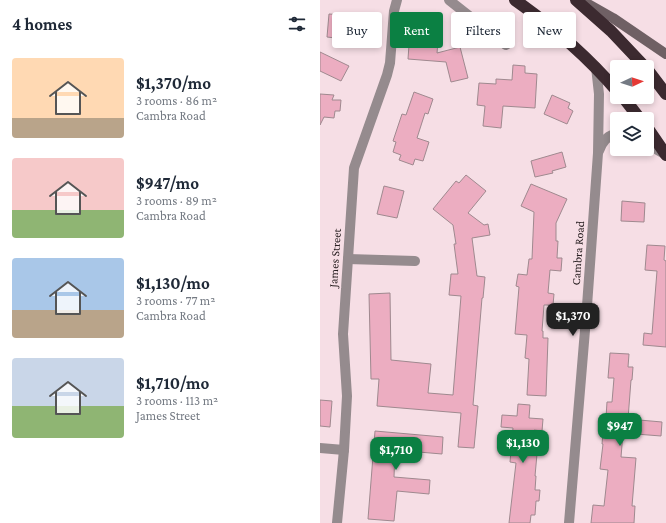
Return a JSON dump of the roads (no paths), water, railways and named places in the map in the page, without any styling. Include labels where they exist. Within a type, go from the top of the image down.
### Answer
[{"type":"highway","points":[[515,0],[566,39],[610,83]]},
{"type":"highway","points":[[576,0],[611,31],[638,60]]},
{"type":"highway","points":[[654,78],[666,94]]},
{"type":"highway","points":[[628,104],[634,112]]},
{"type":"highway","points":[[654,137],[666,155]]},
{"type":"street","name":"James Street","points":[[337,523],[344,450],[347,393],[343,334],[354,168],[388,75],[394,11],[397,0]]},
{"type":"street","points":[[449,0],[464,12]]},
{"type":"street","points":[[581,0],[613,18],[666,54]]},
{"type":"street","name":"Cambra Road","points":[[569,523],[598,153],[599,94],[596,68]]},
{"type":"street","name":"Cambra Road","points":[[598,153],[602,143],[610,136]]},
{"type":"street","points":[[654,148],[666,155]]},
{"type":"street","points":[[348,259],[415,261]]},
{"type":"street","points":[[320,448],[344,450]]}]
